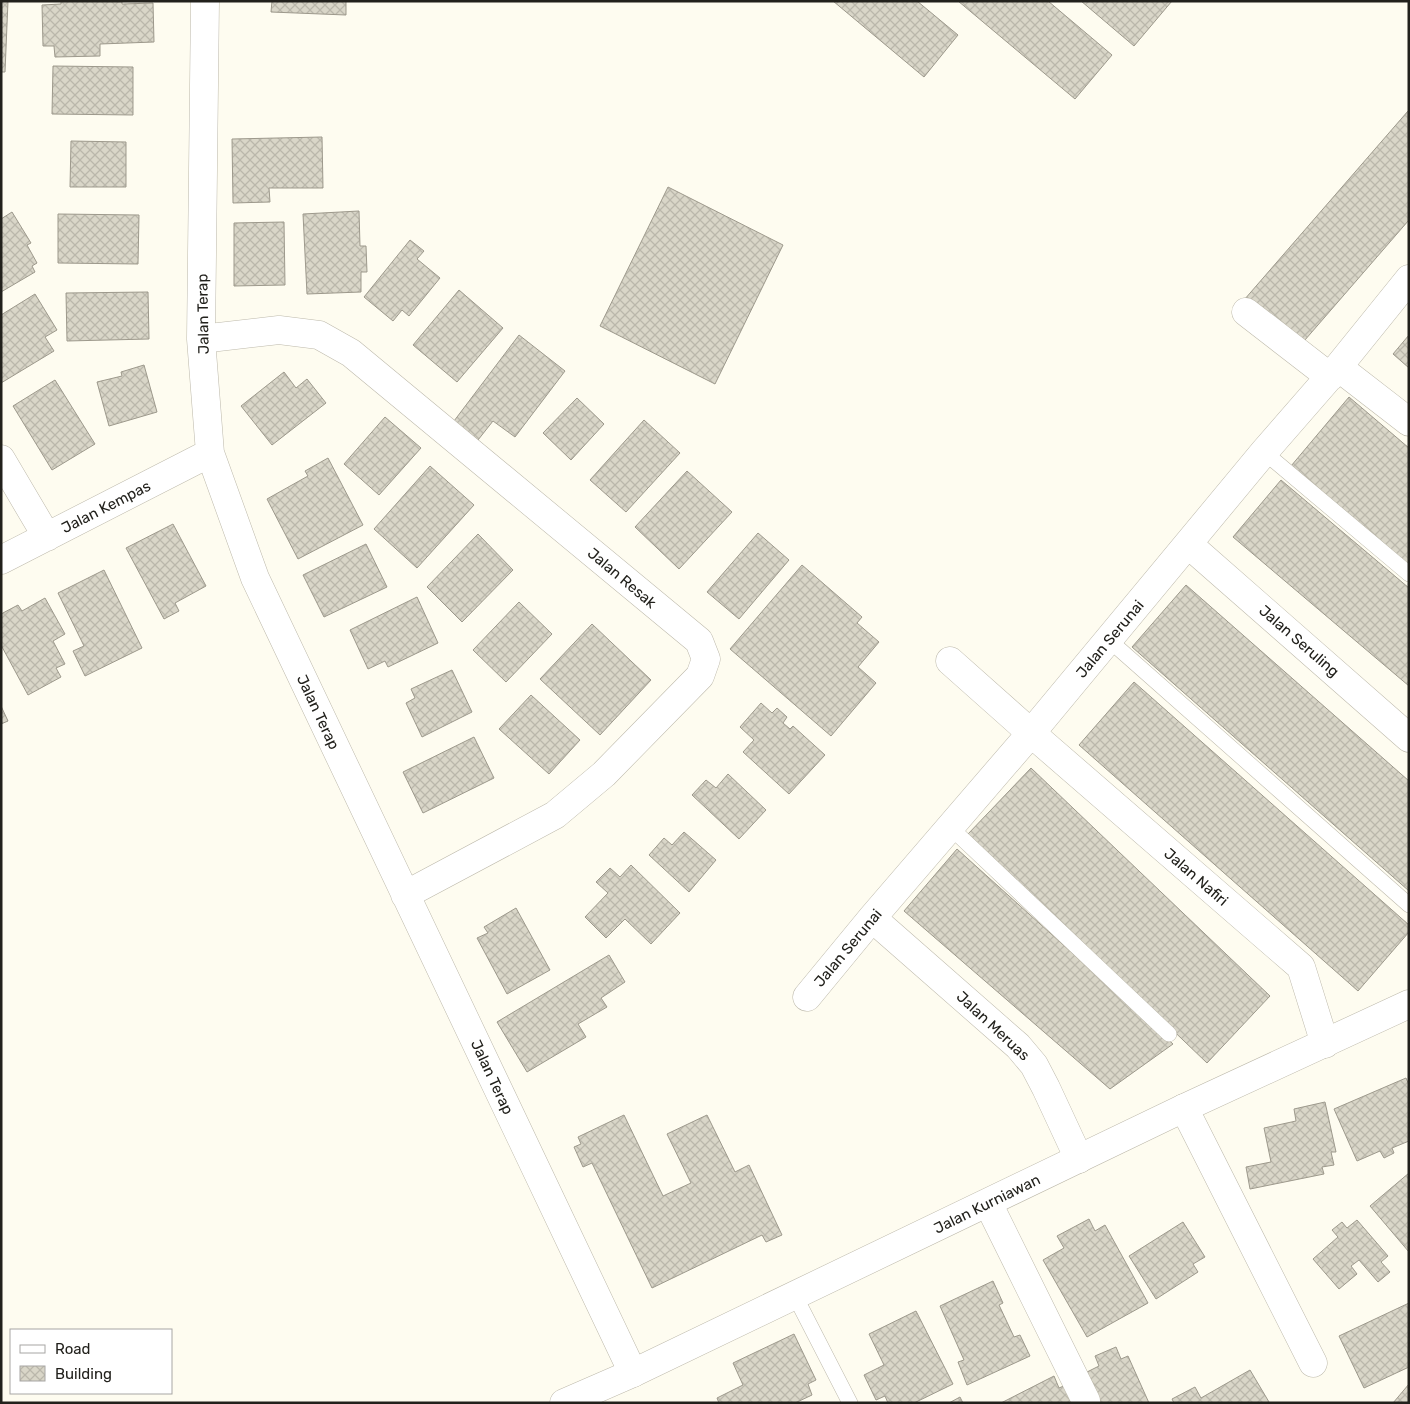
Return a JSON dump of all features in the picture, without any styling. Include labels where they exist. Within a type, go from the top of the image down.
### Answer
[{"type":"street","name":"Jalan Terap","points":[[205,1],[201,339],[210,453],[255,578],[633,1373]]},
{"type":"street","name":"Jalan Serunai","points":[[807,997],[872,918],[1031,734],[1264,452],[1334,372],[1409,278]]},
{"type":"street","points":[[1246,312],[1409,422]]},
{"type":"street","name":"Jalan Resak","points":[[201,339],[279,330],[318,335],[351,353],[699,641],[706,659],[700,676],[604,774],[555,815],[405,895]]},
{"type":"street","name":"Jalan Kempas","points":[[1,560],[210,453]]},
{"type":"street","points":[[1,459],[47,537]]},
{"type":"street","name":"Jalan Seruling","points":[[1188,544],[1409,738]]},
{"type":"street","name":"Jalan Nafiri","points":[[950,661],[1031,734],[1301,967],[1325,1044]]},
{"type":"street","name":"Jalan Meruas","points":[[872,918],[1024,1052],[1034,1065],[1046,1088],[1079,1159]]},
{"type":"street","name":"Jalan Kurniawan","points":[[564,1403],[633,1373],[1184,1108],[1409,1004]]},
{"type":"street","points":[[1184,1108],[1313,1363]]},
{"type":"street","points":[[988,1203],[1086,1401]]},
{"type":"lane","points":[[1264,452],[1409,574]]},
{"type":"lane","points":[[1109,640],[1409,905]]},
{"type":"lane","points":[[950,827],[1169,1034]]},
{"type":"lane","points":[[795,1296],[850,1403]]},
{"type":"building","points":[[1,1],[8,1],[5,72],[1,72]]},
{"type":"building","points":[[61,1],[122,1],[122,4],[153,3],[154,42],[100,44],[100,56],[55,57],[54,46],[43,46],[42,5],[61,4]]},
{"type":"building","points":[[272,1],[346,1],[346,15],[271,12]]},
{"type":"building","points":[[833,1],[917,1],[958,35],[924,77]]},
{"type":"building","points":[[958,1],[1048,1],[1112,55],[1075,99]]},
{"type":"building","points":[[1081,1],[1172,1],[1134,46]]},
{"type":"building","points":[[53,66],[133,67],[133,115],[52,114]]},
{"type":"building","points":[[1408,111],[1409,220],[1298,348],[1244,300]]},
{"type":"building","points":[[322,137],[323,188],[269,188],[270,202],[233,203],[232,139]]},
{"type":"building","points":[[71,141],[126,142],[126,187],[70,187]]},
{"type":"building","points":[[668,187],[783,245],[715,384],[600,326]]},
{"type":"building","points":[[359,211],[360,246],[366,246],[367,272],[361,272],[361,292],[307,294],[303,214]]},
{"type":"building","points":[[12,212],[31,243],[27,245],[37,263],[32,266],[35,272],[1,292],[1,219]]},
{"type":"building","points":[[58,214],[139,215],[138,264],[58,263]]},
{"type":"building","points":[[284,222],[285,285],[234,286],[234,223]]},
{"type":"building","points":[[410,240],[424,251],[417,259],[440,278],[409,316],[402,310],[393,321],[364,297]]},
{"type":"building","points":[[459,290],[503,328],[457,382],[413,345]]},
{"type":"building","points":[[148,292],[149,339],[67,341],[66,293]]},
{"type":"building","points":[[35,294],[57,330],[45,337],[54,351],[1,383],[1,315]]},
{"type":"building","points":[[519,335],[565,371],[515,437],[493,421],[478,440],[454,421]]},
{"type":"building","points":[[1409,335],[1409,368],[1393,354]]},
{"type":"building","points":[[144,365],[157,412],[109,426],[97,382],[122,376],[121,372]]},
{"type":"building","points":[[284,372],[296,388],[307,379],[326,403],[272,445],[241,406]]},
{"type":"building","points":[[55,380],[95,444],[52,470],[13,406]]},
{"type":"building","points":[[1349,397],[1409,448],[1409,565],[1291,466]]},
{"type":"building","points":[[577,398],[604,424],[571,460],[543,433]]},
{"type":"building","points":[[385,417],[421,448],[379,495],[344,464]]},
{"type":"building","points":[[644,420],[680,453],[626,512],[590,480]]},
{"type":"building","points":[[328,458],[363,525],[298,559],[267,499],[308,476],[305,471]]},
{"type":"building","points":[[430,466],[474,505],[417,568],[374,529]]},
{"type":"building","points":[[687,471],[732,512],[679,569],[635,527]]},
{"type":"building","points":[[1281,480],[1409,588],[1409,686],[1233,537]]},
{"type":"building","points":[[173,524],[206,586],[175,603],[179,611],[164,619],[126,548]]},
{"type":"building","points":[[758,533],[789,560],[739,619],[707,592]]},
{"type":"building","points":[[478,534],[513,570],[462,622],[427,587]]},
{"type":"building","points":[[366,544],[387,587],[324,617],[303,575]]},
{"type":"building","points":[[802,565],[862,617],[857,623],[879,642],[858,667],[876,683],[831,736],[730,649]]},
{"type":"building","points":[[104,570],[142,648],[85,676],[73,651],[84,646],[58,593]]},
{"type":"building","points":[[1186,585],[1409,781],[1409,891],[1132,647]]},
{"type":"building","points":[[417,597],[438,643],[388,667],[385,661],[368,669],[350,630]]},
{"type":"building","points":[[45,598],[65,634],[53,641],[65,664],[56,668],[61,677],[28,695],[1,645],[1,614],[18,605],[22,611]]},
{"type":"building","points":[[519,602],[552,634],[506,682],[473,650]]},
{"type":"building","points":[[592,624],[651,680],[600,735],[540,679]]},
{"type":"building","points":[[452,670],[472,712],[422,737],[406,703],[415,698],[411,689]]},
{"type":"building","points":[[1134,682],[1409,925],[1409,932],[1358,991],[1079,745]]},
{"type":"building","points":[[531,695],[580,740],[549,774],[499,729]]},
{"type":"building","points":[[761,703],[772,713],[777,708],[787,717],[783,723],[790,729],[793,726],[825,755],[789,794],[743,752],[754,740],[740,727]]},
{"type":"building","points":[[1,706],[8,721],[1,724]]},
{"type":"building","points":[[474,737],[494,778],[423,813],[403,772]]},
{"type":"building","points":[[1031,768],[1270,996],[1207,1063],[968,834]]},
{"type":"building","points":[[728,774],[766,810],[739,839],[692,795],[706,780],[716,788]]},
{"type":"building","points":[[684,832],[716,860],[689,892],[649,855],[664,838],[672,845]]},
{"type":"building","points":[[957,849],[1173,1044],[1110,1089],[904,911]]},
{"type":"building","points":[[631,865],[680,913],[651,944],[625,919],[606,938],[585,917],[608,893],[596,882],[610,868],[620,877]]},
{"type":"building","points":[[516,908],[550,970],[507,994],[477,938],[488,933],[484,927]]},
{"type":"building","points":[[609,955],[625,982],[601,998],[607,1007],[578,1024],[586,1037],[527,1072],[497,1022]]},
{"type":"building","points":[[1406,1078],[1409,1085],[1409,1141],[1392,1148],[1394,1153],[1384,1158],[1380,1151],[1357,1161],[1334,1109]]},
{"type":"building","points":[[1325,1102],[1336,1152],[1331,1152],[1334,1165],[1322,1167],[1324,1174],[1250,1189],[1246,1167],[1271,1162],[1264,1128],[1296,1121],[1294,1109]]},
{"type":"building","points":[[624,1115],[663,1196],[691,1183],[667,1134],[707,1115],[735,1172],[749,1165],[782,1235],[766,1242],[762,1235],[652,1288],[592,1163],[583,1167],[574,1147],[581,1144],[578,1137]]},
{"type":"building","points":[[1409,1173],[1409,1252],[1370,1206]]},
{"type":"building","points":[[1089,1219],[1095,1231],[1105,1225],[1148,1303],[1087,1337],[1043,1260],[1064,1248],[1057,1236]]},
{"type":"building","points":[[1357,1220],[1388,1256],[1381,1262],[1390,1272],[1378,1282],[1359,1260],[1351,1266],[1357,1274],[1339,1289],[1313,1259],[1338,1237],[1332,1230],[1342,1222],[1347,1228]]},
{"type":"building","points":[[1183,1222],[1205,1257],[1193,1264],[1198,1272],[1156,1299],[1129,1256]]},
{"type":"building","points":[[993,1281],[1003,1303],[999,1305],[1014,1337],[1020,1335],[1030,1356],[967,1385],[958,1362],[964,1360],[940,1306]]},
{"type":"building","points":[[1409,1303],[1409,1367],[1364,1388],[1339,1336]]},
{"type":"building","points":[[916,1311],[953,1384],[914,1403],[888,1403],[885,1396],[876,1400],[864,1375],[884,1365],[869,1334]]},
{"type":"building","points":[[794,1334],[816,1380],[808,1384],[812,1395],[795,1403],[719,1403],[717,1398],[743,1385],[733,1363]]},
{"type":"building","points":[[1116,1347],[1121,1359],[1128,1356],[1149,1403],[1100,1403],[1087,1372],[1099,1366],[1095,1356]]},
{"type":"building","points":[[1250,1370],[1269,1402],[1174,1403],[1172,1399],[1195,1387],[1201,1398]]},
{"type":"building","points":[[1054,1376],[1059,1388],[1066,1385],[1075,1403],[1001,1403]]},
{"type":"building","points":[[1409,1384],[1409,1403],[1393,1403]]},
{"type":"building","points":[[960,1397],[963,1403],[949,1403]]}]
